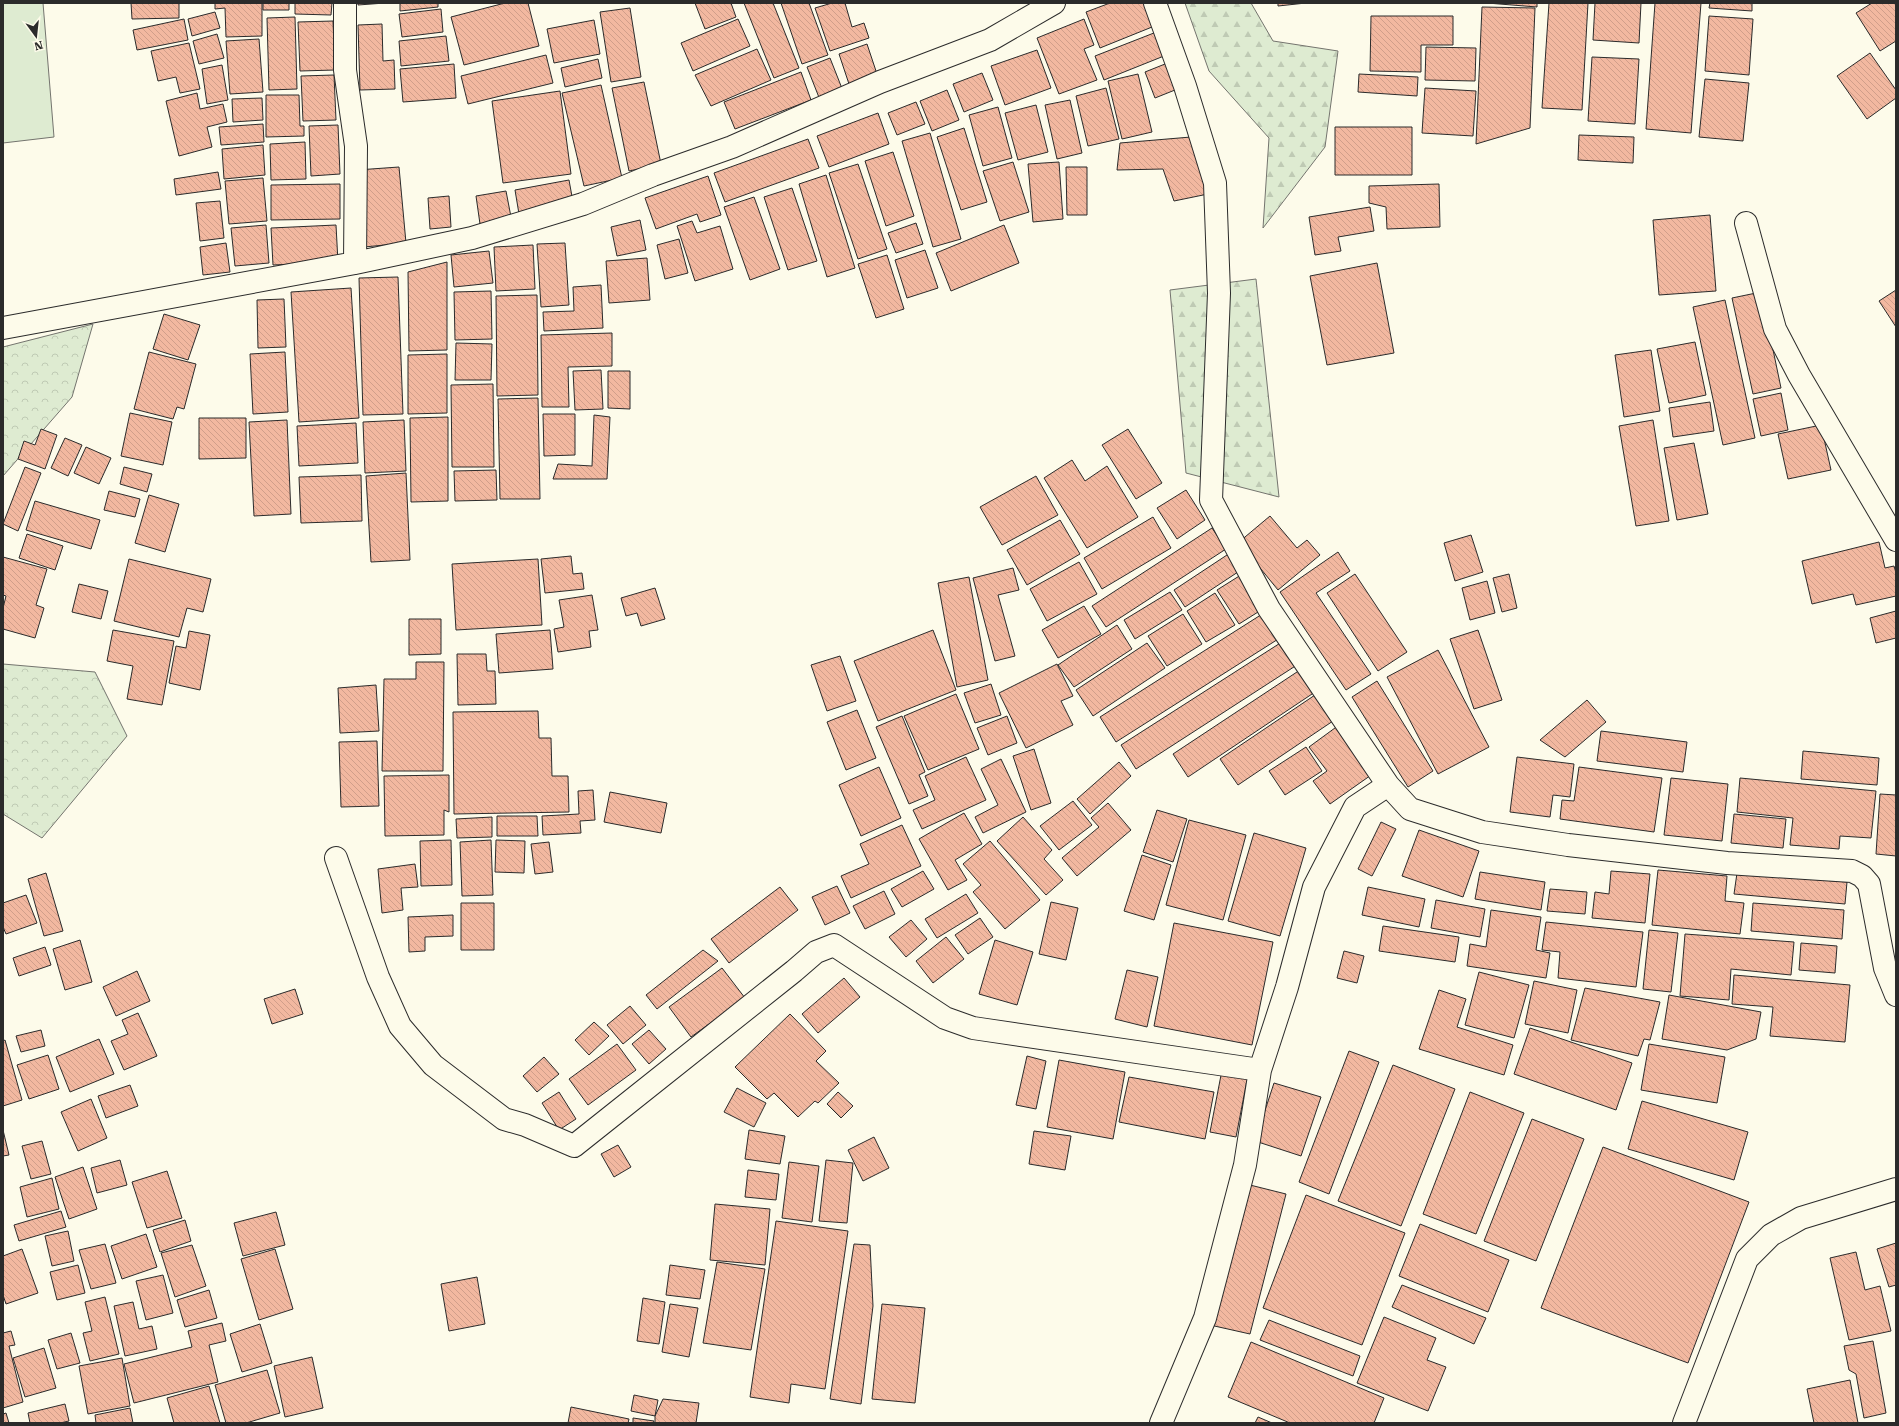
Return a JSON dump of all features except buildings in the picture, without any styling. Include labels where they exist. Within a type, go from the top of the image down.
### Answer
[{"type":"street","points":[[345,3],[345,70],[356,146],[355,263]]},
{"type":"street","points":[[3,328],[355,263],[472,238],[583,204],[732,147],[880,82],[990,40],[1054,3]]},
{"type":"street","points":[[1155,3],[1185,86],[1215,183],[1219,293],[1211,500],[1269,609],[1388,785],[1410,808],[1482,832],[1568,845],[1719,862],[1852,871],[1862,876],[1869,884],[1885,968],[1896,995]]},
{"type":"street","points":[[1746,223],[1775,329],[1799,375],[1896,540]]},
{"type":"street","points":[[1161,1423],[1205,1318],[1245,1165],[1260,1070],[1287,987],[1314,887],[1355,807],[1388,785]]},
{"type":"street","points":[[336,858],[378,978],[400,1026],[433,1065],[504,1120],[525,1125],[574,1146],[782,981],[816,952],[834,945],[945,1018],[973,1028],[1260,1070]]},
{"type":"street","points":[[1684,1423],[1747,1259],[1770,1235],[1801,1218],[1896,1190]]},
{"type":"green space","points":[[3,3],[43,3],[54,137],[3,143]]},
{"type":"green space","points":[[1185,3],[1251,3],[1273,41],[1338,51],[1325,147],[1263,228],[1269,138],[1209,71]]},
{"type":"green space","points":[[1256,279],[1279,497],[1186,473],[1170,290]]},
{"type":"green space","points":[[93,324],[72,397],[3,476],[3,347]]},
{"type":"green space","points":[[3,664],[95,672],[127,736],[42,838],[3,814]]}]
